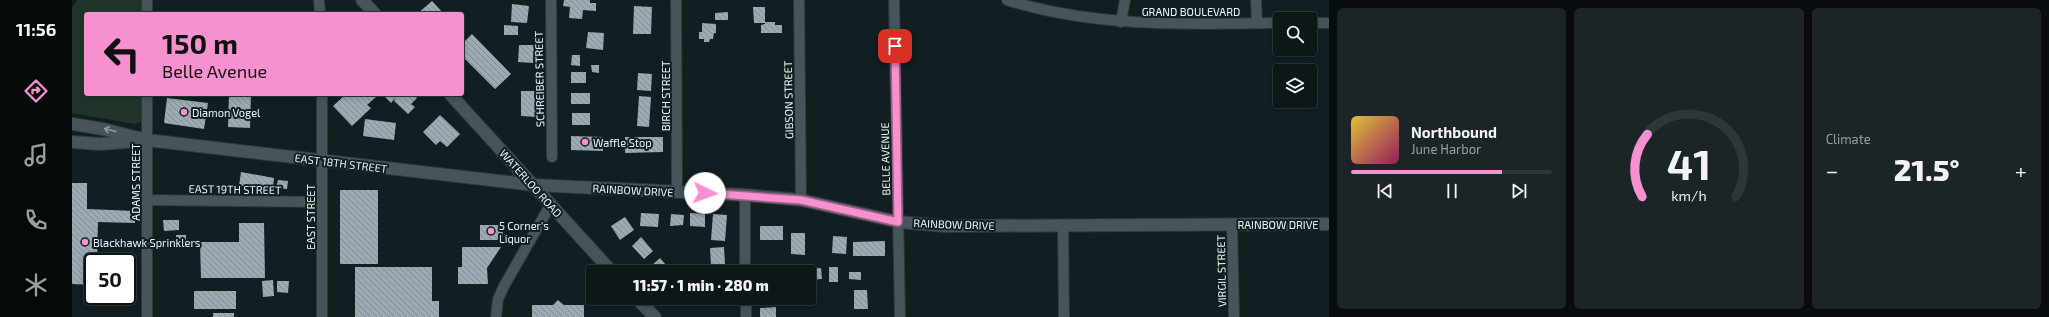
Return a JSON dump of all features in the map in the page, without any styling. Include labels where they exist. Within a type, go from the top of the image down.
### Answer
[{"type":"main road","points":[[362,0],[373,12]]},
{"type":"main road","name":"WATERLOO ROAD","points":[[452,96],[606,265]]},
{"type":"main road","name":"EAST 18TH STREET","points":[[72,124],[104,129],[147,140],[534,185]]},
{"type":"main road","name":"EAST 18TH STREET","points":[[72,142],[100,144],[147,140]]},
{"type":"main road","name":"RAINBOW DRIVE","points":[[534,185],[745,195],[801,200],[898,222],[946,226],[1329,224]]},
{"type":"main road","points":[[643,305],[654,317]]},
{"type":"street","points":[[147,0],[147,12]]},
{"type":"street","points":[[319,0],[320,12]]},
{"type":"street","name":"SCHREIBER STREET","points":[[550,0],[552,158]]},
{"type":"street","name":"BIRCH STREET","points":[[676,0],[677,192]]},
{"type":"street","name":"GIBSON STREET","points":[[800,0],[801,200]]},
{"type":"street","name":"BELLE AVENUE","points":[[894,0],[900,317]]},
{"type":"street","name":"GRAND BOULEVARD","points":[[1008,0],[1074,16],[1121,22],[1162,24],[1273,23]]},
{"type":"street","points":[[1121,22],[1125,0]]},
{"type":"street","points":[[1256,0],[1257,23]]},
{"type":"street","points":[[1317,23],[1329,23]]},
{"type":"street","name":"ADAMS STREET","points":[[147,96],[147,317]]},
{"type":"street","name":"EAST STREET","points":[[322,96],[322,317]]},
{"type":"street","points":[[745,195],[746,265]]},
{"type":"street","name":"EAST 19TH STREET","points":[[147,200],[322,202]]},
{"type":"street","points":[[496,317],[498,299],[504,286],[551,204]]},
{"type":"street","name":"VIRGIL STREET","points":[[1232,224],[1234,317]]},
{"type":"street","points":[[1063,225],[1064,317]]},
{"type":"street","points":[[746,305],[746,317]]},
{"type":"green space","points":[[77,0],[147,0],[147,12],[84,12],[84,96],[147,96],[147,120],[135,124],[72,113],[72,8]]},
{"type":"building","points":[[564,0],[590,0],[590,3],[596,3],[596,11],[583,10],[582,19],[569,18],[570,7],[563,6]]},
{"type":"building","points":[[432,1],[442,12],[419,12]]},
{"type":"building","points":[[512,4],[529,6],[527,23],[511,22]]},
{"type":"building","points":[[634,6],[652,7],[651,34],[633,34]]},
{"type":"building","points":[[753,7],[765,7],[765,22],[775,22],[775,25],[782,25],[782,33],[761,33],[761,25],[765,23],[754,23]]},
{"type":"building","points":[[728,12],[728,20],[715,20],[715,13]]},
{"type":"building","points":[[702,23],[716,24],[716,33],[714,33],[713,39],[710,39],[709,42],[704,42],[704,39],[699,39],[699,32],[702,32]]},
{"type":"building","points":[[504,25],[518,26],[518,35],[504,35]]},
{"type":"building","points":[[588,32],[604,33],[603,50],[586,48]]},
{"type":"building","points":[[472,34],[511,74],[495,89],[464,58],[464,42]]},
{"type":"building","points":[[519,45],[534,45],[533,63],[518,62]]},
{"type":"building","points":[[572,55],[580,55],[580,66],[571,65]]},
{"type":"building","points":[[591,65],[599,65],[599,73],[592,72]]},
{"type":"building","points":[[571,72],[586,72],[586,83],[571,83]]},
{"type":"building","points":[[638,73],[652,74],[651,91],[637,90]]},
{"type":"building","points":[[521,91],[537,91],[537,117],[521,116]]},
{"type":"building","points":[[571,93],[590,93],[590,104],[571,104]]},
{"type":"building","points":[[229,96],[251,96],[250,128],[228,127]]},
{"type":"building","points":[[344,96],[376,97],[367,105],[371,108],[352,126],[333,106]]},
{"type":"building","points":[[384,96],[396,97],[391,103]]},
{"type":"building","points":[[397,96],[415,96],[417,98],[411,104],[415,107],[408,114],[394,101]]},
{"type":"building","points":[[639,96],[651,97],[649,127],[637,126]]},
{"type":"building","points":[[167,98],[208,103],[204,129],[164,123]]},
{"type":"building","points":[[572,113],[590,113],[590,125],[572,125]]},
{"type":"building","points":[[440,115],[460,134],[447,147],[440,141],[436,145],[423,132]]},
{"type":"building","points":[[365,119],[396,123],[394,140],[363,136]]},
{"type":"building","points":[[571,136],[603,137],[603,151],[571,150]]},
{"type":"building","points":[[625,137],[663,137],[663,152],[625,153]]},
{"type":"building","points":[[241,172],[274,178],[273,188],[239,186]]},
{"type":"building","points":[[278,180],[288,181],[287,189],[276,188]]},
{"type":"building","name":"Blackhawk Sprinklers","points":[[72,183],[87,183],[87,209],[135,211],[135,223],[98,222],[97,253],[84,253],[84,285],[72,284]]},
{"type":"building","points":[[340,190],[378,190],[378,264],[340,264]]},
{"type":"building","points":[[641,213],[659,214],[658,227],[640,226]]},
{"type":"building","points":[[690,213],[705,214],[705,227],[690,226]]},
{"type":"building","points":[[671,214],[684,215],[683,225],[670,226]]},
{"type":"building","points":[[713,214],[727,215],[725,241],[711,240]]},
{"type":"building","points":[[625,217],[634,230],[620,240],[611,226]]},
{"type":"building","points":[[163,220],[179,220],[179,230],[164,231]]},
{"type":"building","points":[[239,223],[264,223],[265,278],[201,278],[200,242],[239,242]]},
{"type":"building","points":[[480,225],[503,225],[503,240],[480,240]]},
{"type":"building","points":[[760,226],[783,226],[783,240],[760,240]]},
{"type":"building","points":[[791,233],[805,233],[805,255],[791,254]]},
{"type":"building","points":[[176,235],[186,235],[186,247],[176,246]]},
{"type":"building","points":[[833,236],[847,237],[846,254],[832,253]]},
{"type":"building","points":[[641,237],[653,251],[644,259],[632,246]]},
{"type":"building","points":[[885,241],[885,256],[853,256],[853,242]]},
{"type":"building","points":[[462,247],[501,247],[487,268],[488,284],[458,284],[458,267],[462,267]]},
{"type":"building","points":[[724,247],[725,264],[711,265],[710,248]]},
{"type":"building","points":[[660,258],[666,265],[652,265]]},
{"type":"building","points":[[797,264],[809,264],[809,265]]},
{"type":"building","points":[[355,267],[432,267],[432,301],[439,301],[439,317],[355,317]]},
{"type":"building","points":[[829,267],[838,267],[838,282],[829,282]]},
{"type":"building","points":[[816,268],[821,268],[822,279],[816,279]]},
{"type":"building","points":[[849,272],[861,272],[861,280],[849,279]]},
{"type":"building","points":[[273,280],[274,296],[263,297],[262,281]]},
{"type":"building","points":[[277,281],[289,281],[288,293],[277,292]]},
{"type":"building","points":[[854,290],[867,290],[868,309],[854,309]]},
{"type":"building","points":[[194,291],[236,291],[236,309],[194,309]]},
{"type":"building","points":[[558,300],[564,305],[584,305],[584,317],[532,317],[532,305],[553,305]]},
{"type":"building","points":[[776,307],[776,317],[760,317],[760,308]]},
{"type":"building","points":[[213,313],[234,313],[234,317],[213,317]]},
{"type":"place","name":"Diamon Vogel","points":[[184,112]]},
{"type":"place","name":"Waffle Stop","points":[[585,142]]},
{"type":"place","name":"5 Corner's Liquor","points":[[491,231]]},
{"type":"place","name":"Blackhawk Sprinklers","points":[[85,242]]},
{"type":"route","points":[[705,193],[801,200],[898,222],[895,46]]}]
